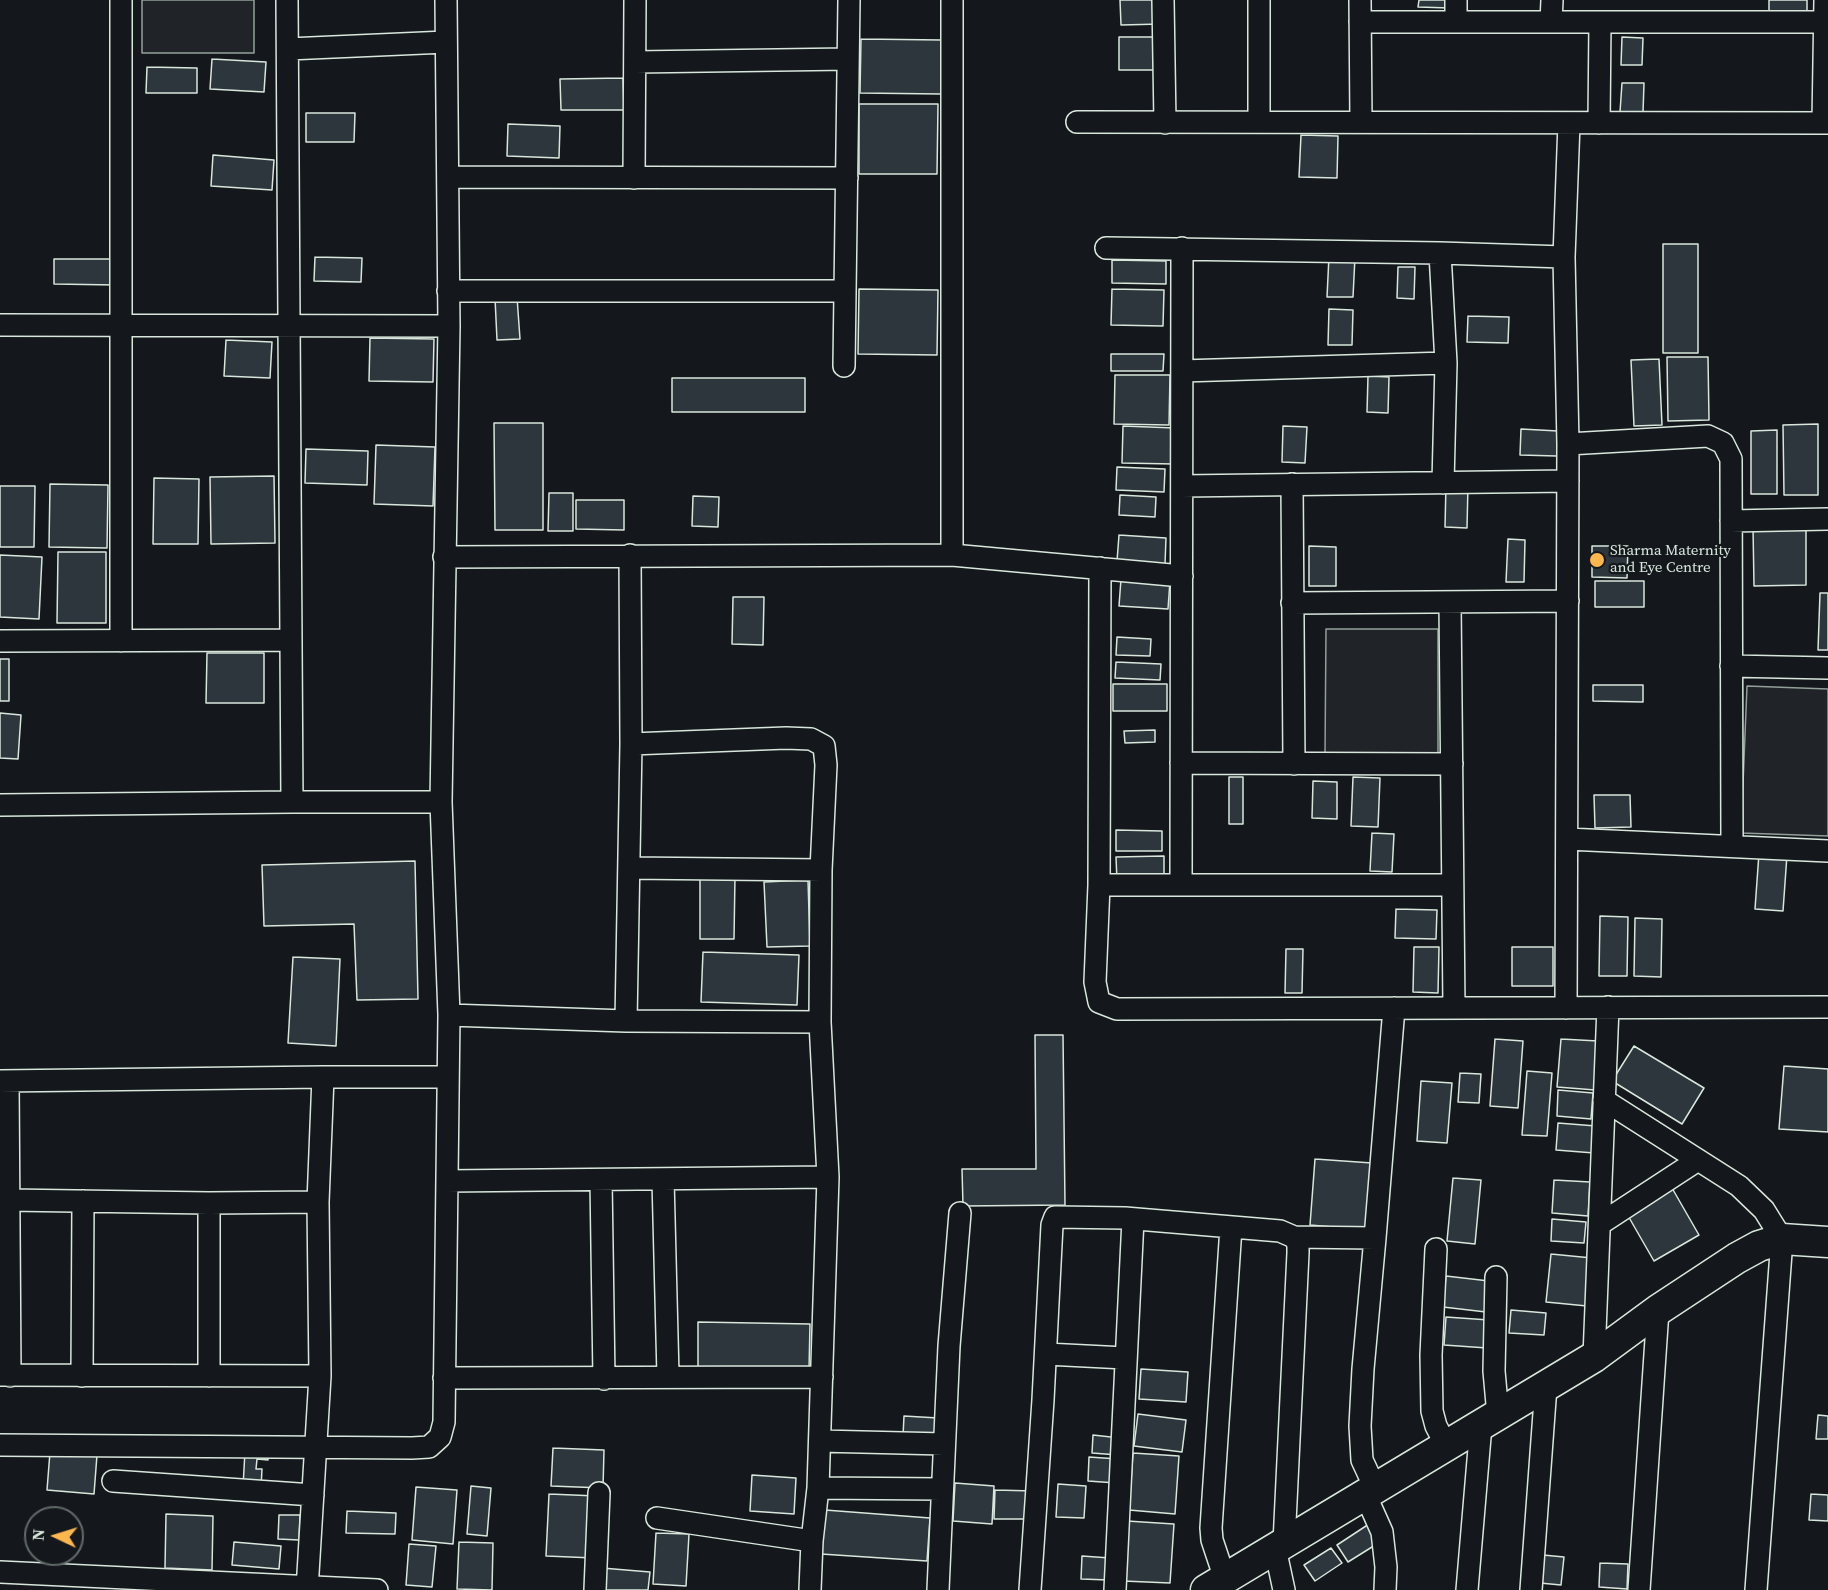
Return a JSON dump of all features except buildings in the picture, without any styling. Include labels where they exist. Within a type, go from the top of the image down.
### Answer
[{"type":"street","points":[[121,0],[121,641]]},
{"type":"street","points":[[287,0],[292,802]]},
{"type":"street","points":[[0,1445],[412,1448],[429,1447],[440,1437],[444,1422],[449,1015],[441,802],[449,326],[446,0]]},
{"type":"street","points":[[634,178],[635,0]]},
{"type":"street","points":[[844,366],[849,0]]},
{"type":"street","points":[[952,0],[952,555]]},
{"type":"street","points":[[1163,0],[1165,123]]},
{"type":"street","points":[[1259,122],[1260,0]]},
{"type":"street","points":[[1360,0],[1361,122]]},
{"type":"street","points":[[1456,0],[1456,22]]},
{"type":"street","points":[[1551,22],[1552,0]]},
{"type":"street","points":[[1077,122],[1826,123],[1826,0]]},
{"type":"street","points":[[1360,22],[1825,22]]},
{"type":"street","points":[[1599,123],[1600,22]]},
{"type":"street","points":[[288,49],[446,42]]},
{"type":"street","points":[[635,62],[848,59]]},
{"type":"street","points":[[1566,1008],[1568,444],[1564,258],[1569,123]]},
{"type":"street","points":[[448,177],[847,178]]},
{"type":"street","points":[[1106,248],[1440,253],[1564,258]]},
{"type":"street","points":[[1181,885],[1182,248]]},
{"type":"street","points":[[1440,253],[1446,363],[1443,483]]},
{"type":"street","points":[[448,291],[845,291]]},
{"type":"street","points":[[0,325],[449,326]]},
{"type":"street","points":[[1182,371],[1446,363]]},
{"type":"street","points":[[1568,444],[1708,436],[1723,443],[1731,459],[1732,845]]},
{"type":"street","points":[[1182,486],[1568,481]]},
{"type":"street","points":[[1292,484],[1293,764]]},
{"type":"street","points":[[1731,521],[1828,519]]},
{"type":"street","points":[[626,1021],[630,555]]},
{"type":"street","points":[[444,557],[952,555],[1182,576]]},
{"type":"street","points":[[1100,568],[1099,885],[1095,982],[1099,1002],[1117,1009],[1828,1007]]},
{"type":"street","points":[[1293,603],[1568,601]]},
{"type":"street","points":[[1450,602],[1454,1008]]},
{"type":"street","points":[[0,641],[291,640]]},
{"type":"street","points":[[1731,666],[1828,668]]},
{"type":"street","points":[[630,744],[786,738],[811,739],[824,746],[826,765],[821,870],[820,1022],[828,1177],[818,1488],[812,1541],[810,1590]]},
{"type":"street","points":[[1181,764],[1452,764]]},
{"type":"street","points":[[0,805],[441,802]]},
{"type":"street","points":[[1567,839],[1828,851]]},
{"type":"street","points":[[629,868],[821,870]]},
{"type":"street","points":[[1099,885],[1452,885]]},
{"type":"street","points":[[1385,1590],[1386,1567],[1382,1532],[1362,1460],[1360,1426],[1394,1008]]},
{"type":"street","points":[[1594,1357],[1608,1008]]},
{"type":"street","points":[[449,1015],[626,1021],[820,1022]]},
{"type":"street","points":[[307,1589],[320,1376],[318,1202],[323,1077]]},
{"type":"street","points":[[320,1376],[5,1376],[9,1200],[4,1081],[448,1077]]},
{"type":"street","points":[[1604,1100],[1739,1186],[1764,1209],[1782,1239],[1756,1590]]},
{"type":"street","points":[[1600,1224],[1698,1160]]},
{"type":"street","points":[[447,1182],[828,1177]]},
{"type":"street","points":[[663,1179],[668,1376]]},
{"type":"street","points":[[601,1180],[604,1378]]},
{"type":"street","points":[[9,1200],[318,1202]]},
{"type":"street","points":[[82,1376],[83,1202]]},
{"type":"street","points":[[209,1203],[209,1376]]},
{"type":"street","points":[[938,1590],[949,1346],[960,1213]]},
{"type":"street","points":[[1030,1590],[1054,1217],[1132,1219],[1280,1231],[1294,1237],[1375,1238]]},
{"type":"street","points":[[1115,1590],[1132,1219]]},
{"type":"street","points":[[1231,1227],[1225,1347],[1211,1528],[1215,1584],[1594,1357],[1658,1310],[1737,1258],[1759,1246],[1782,1239],[1828,1242]]},
{"type":"street","points":[[1284,1590],[1280,1546],[1298,1253],[1298,1244],[1294,1237]]},
{"type":"street","points":[[1436,1249],[1431,1355],[1432,1411],[1446,1445]]},
{"type":"street","points":[[1467,1590],[1494,1371],[1496,1277]]},
{"type":"street","points":[[1639,1590],[1658,1310]]},
{"type":"street","points":[[1046,1354],[1125,1358]]},
{"type":"street","points":[[444,1378],[822,1377]]},
{"type":"street","points":[[1532,1590],[1546,1386]]},
{"type":"street","points":[[820,1441],[944,1444]]},
{"type":"street","points":[[113,1481],[313,1496]]},
{"type":"street","points":[[818,1488],[942,1489]]},
{"type":"street","points":[[594,1590],[599,1493]]},
{"type":"street","points":[[657,1518],[812,1541]]},
{"type":"street","points":[[0,1572],[176,1585],[377,1590]]},
{"type":"shaded area","points":[[142,0],[254,0],[254,53],[142,53]]},
{"type":"shaded area","points":[[1326,629],[1438,629],[1438,753],[1325,753]]},
{"type":"shaded area","points":[[1747,686],[1828,689],[1828,836],[1741,833]]},
{"type":"place","name":"Sharma Maternity and Eye Centre","points":[[1597,560]]}]
